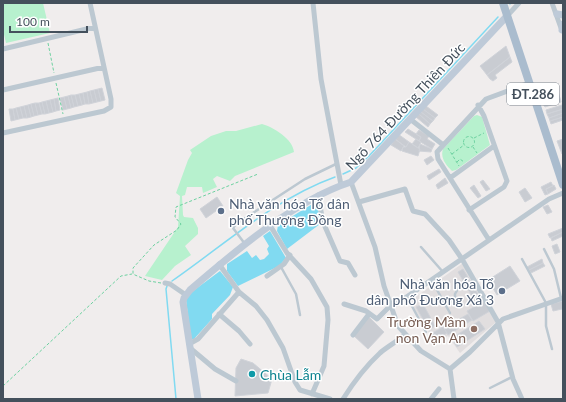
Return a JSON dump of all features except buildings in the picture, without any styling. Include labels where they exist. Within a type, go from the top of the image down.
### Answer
[{"type":"main road","name":"ĐT.286","points":[[503,3],[563,185]]},
{"type":"street","points":[[3,133],[109,109],[112,105],[90,3]]},
{"type":"street","points":[[313,3],[321,79],[341,186]]},
{"type":"street","points":[[507,16],[519,3]]},
{"type":"street","points":[[552,3],[560,15],[563,29]]},
{"type":"street","name":"Ngõ 764 Đường Thiên Đức","points":[[186,296],[219,264],[246,244],[318,195],[352,182],[507,16]]},
{"type":"street","points":[[3,49],[95,27]]},
{"type":"street","points":[[3,90],[104,67]]},
{"type":"street","points":[[489,240],[469,210],[437,155],[478,105],[492,95],[529,83]]},
{"type":"street","points":[[469,210],[506,184],[506,178],[484,116],[478,105]]},
{"type":"street","points":[[410,119],[445,145]]},
{"type":"street","points":[[450,178],[494,146]]},
{"type":"street","points":[[352,182],[375,247],[384,286],[398,326],[421,351],[450,368]]},
{"type":"street","points":[[359,202],[405,190],[413,211],[425,214],[449,240],[462,259],[498,322],[513,377],[522,399]]},
{"type":"street","points":[[344,304],[369,314],[377,319],[391,306],[407,297],[549,199],[563,193]]},
{"type":"street","points":[[318,195],[323,222],[331,238],[336,254],[340,261],[348,264],[355,275]]},
{"type":"street","points":[[271,227],[287,253],[311,279],[327,307],[328,320],[324,366],[312,394]]},
{"type":"street","points":[[267,276],[287,262],[290,255]]},
{"type":"street","points":[[219,264],[239,292],[256,306],[276,334],[300,390],[330,399]]},
{"type":"street","points":[[165,283],[170,284],[186,296],[183,302],[198,399]]},
{"type":"street","points":[[189,346],[198,339],[239,292]]},
{"type":"street","points":[[450,368],[470,352],[498,322],[546,303],[562,299]]},
{"type":"street","points":[[219,314],[239,331],[250,344]]},
{"type":"street","points":[[352,335],[369,314]]},
{"type":"street","points":[[343,399],[350,388],[376,358],[397,343],[404,334]]},
{"type":"street","points":[[189,346],[215,369],[236,381]]},
{"type":"street","points":[[450,368],[454,399]]},
{"type":"street","points":[[431,399],[439,389]]},
{"type":"lane","points":[[246,244],[234,231],[233,228],[236,224],[288,189],[336,164]]},
{"type":"lane","points":[[421,247],[443,272]]},
{"type":"lane","points":[[544,249],[554,269],[562,299]]},
{"type":"lane","points":[[522,259],[546,303],[546,326],[552,349]]},
{"type":"lane","points":[[281,267],[296,294],[300,315]]},
{"type":"lane","points":[[432,280],[450,313]]},
{"type":"lane","points":[[445,305],[455,300],[455,294],[459,287]]},
{"type":"lane","points":[[407,297],[426,332]]},
{"type":"lane","points":[[490,388],[513,377]]},
{"type":"path","points":[[48,43],[54,74]]},
{"type":"path","points":[[56,82],[63,114]]},
{"type":"path","points":[[465,138],[469,136],[474,138],[486,131]]},
{"type":"path","points":[[462,135],[465,138]]},
{"type":"path","points":[[452,154],[464,145],[465,138]]},
{"type":"path","points":[[474,138],[475,142],[473,146],[478,154]]},
{"type":"path","points":[[445,145],[459,167]]},
{"type":"path","points":[[464,145],[468,148],[473,146]]},
{"type":"path","points":[[457,163],[461,160],[464,164]]},
{"type":"path","points":[[133,274],[133,268],[137,262],[154,245],[177,230],[180,224],[176,219],[176,207],[258,174]]},
{"type":"path","points":[[3,386],[121,276],[133,274],[149,281],[165,283]]},
{"type":"shaded area","points":[[463,263],[496,322],[460,353],[448,336],[435,343],[410,301]]},
{"type":"green space","points":[[3,3],[43,3],[50,33],[6,43],[3,30]]},
{"type":"green space","points":[[477,115],[482,117],[490,145],[456,170],[452,171],[443,158],[443,149],[474,116]]},
{"type":"green space","points":[[262,124],[282,134],[293,147],[294,152],[235,176],[230,181],[217,176],[213,179],[217,187],[203,193],[202,187],[187,187],[185,195],[182,196],[183,215],[184,217],[193,218],[198,228],[198,234],[185,246],[191,255],[175,266],[162,280],[145,276],[178,227],[180,196],[176,193],[192,153],[190,150],[211,136],[226,131],[236,131]]},
{"type":"water","points":[[314,203],[318,206],[320,224],[287,249],[277,231],[278,225]]},
{"type":"water","points":[[270,231],[286,258],[279,266],[238,286],[227,271],[227,264],[247,251],[252,258],[256,255],[260,260],[264,259],[269,254],[267,249],[269,246],[263,236]]},
{"type":"water","points":[[220,271],[233,287],[230,295],[212,314],[212,319],[194,339],[191,339],[186,300],[189,294]]},
{"type":"waterway","points":[[343,174],[356,168],[369,156],[498,17]]},
{"type":"waterway","points":[[172,281],[270,210],[291,197],[335,177]]},
{"type":"waterway","points":[[167,286],[166,289],[176,399]]},
{"type":"place","name":"Nhà văn hóa Tổ dân phố Thượng Đồng","points":[[221,211]]},
{"type":"place","name":"Nhà văn hóa Tổ dân phố Đương Xá 3","points":[[502,291]]},
{"type":"place","name":"Trường Mầm non Vạn An","points":[[474,329]]},
{"type":"place","name":"Chùa Lẫm","points":[[252,374]]}]
